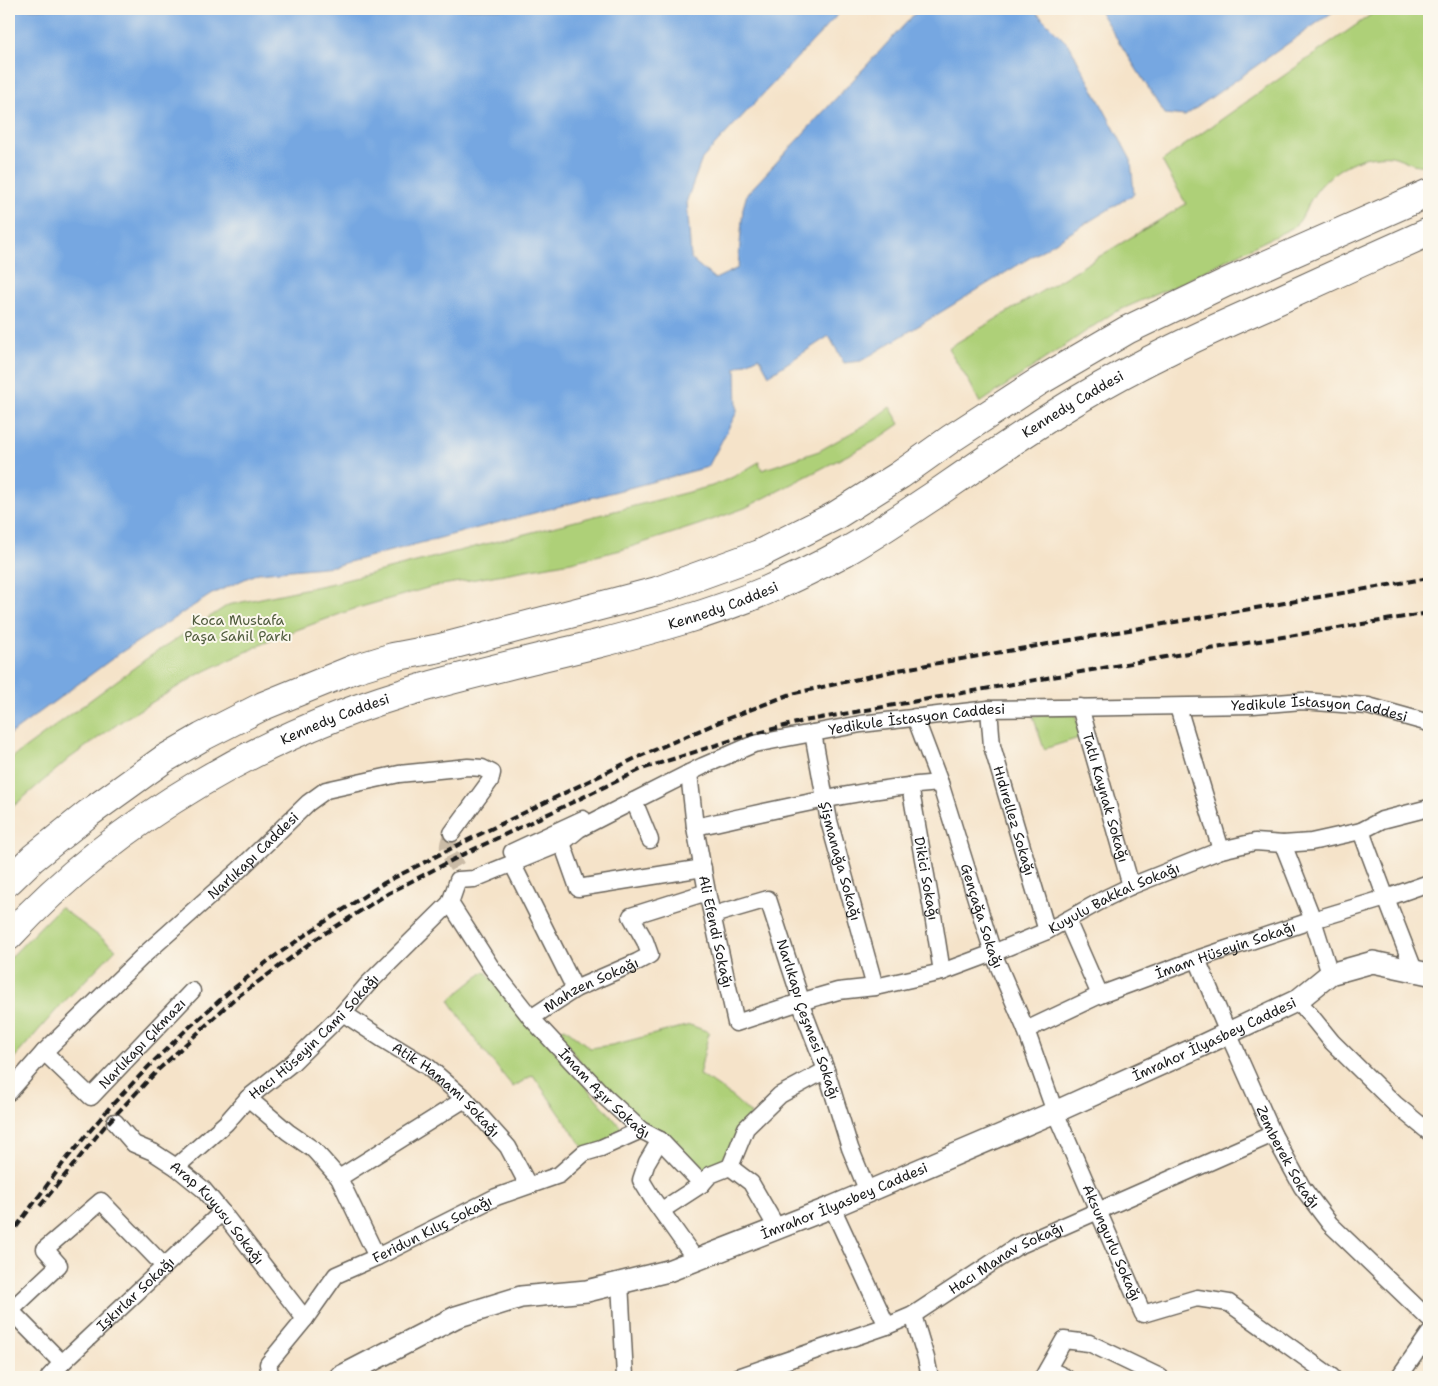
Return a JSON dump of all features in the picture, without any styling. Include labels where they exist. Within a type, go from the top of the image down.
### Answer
[{"type":"highway","points":[[9,881],[33,858],[89,813],[164,760],[202,737],[263,706],[354,669],[393,657],[440,648],[657,592],[759,554],[835,516],[900,475],[959,433],[1038,382],[1127,330],[1225,283],[1429,193]]},
{"type":"highway","name":"Kennedy Caddesi","points":[[9,936],[64,882],[148,817],[218,773],[271,745],[350,712],[423,688],[654,629],[713,611],[763,592],[809,571],[862,542],[1037,425],[1081,397],[1131,369],[1187,341],[1429,232]]},
{"type":"street","name":"Yedikule İstasyon Caddesi","points":[[450,903],[458,880],[474,879],[562,843],[580,829],[614,811],[689,773],[754,744],[861,724],[989,708],[1178,707],[1253,705],[1302,701],[1368,706],[1429,723]]},
{"type":"street","points":[[1178,707],[1221,850]]},
{"type":"street","name":"Hıdırellez Sokağı","points":[[989,708],[992,746],[1047,931]]},
{"type":"street","name":"Tatlı Kaynak Sokağı","points":[[1080,708],[1132,886]]},
{"type":"street","name":"Gençağa Sokağı","points":[[915,717],[940,784],[992,954],[1026,1030],[1055,1112]]},
{"type":"street","name":"Şişmanağa Sokağı","points":[[813,734],[829,821],[875,988]]},
{"type":"street","name":"Narlıkapı Caddesi","points":[[9,1092],[44,1052],[144,955],[239,870],[308,803],[326,790],[399,774],[468,767],[482,768],[492,773],[490,781],[452,833]]},
{"type":"street","name":"Ali Efendi Sokağı","points":[[689,773],[695,827],[707,892],[736,1023],[800,1002]]},
{"type":"street","points":[[695,827],[825,799],[910,786],[940,784]]},
{"type":"street","name":"Dikici Sokağı","points":[[910,786],[942,972]]},
{"type":"street","points":[[634,801],[650,840]]},
{"type":"street","name":"Kuyulu Bakkal Sokağı","points":[[800,1002],[838,991],[875,988],[942,972],[992,954],[1047,931],[1108,897],[1132,886],[1221,850],[1255,842],[1283,844],[1311,842],[1362,831],[1382,820],[1429,808]]},
{"type":"street","points":[[457,867],[471,872],[578,820],[614,811]]},
{"type":"street","points":[[1362,831],[1386,898],[1422,972]]},
{"type":"street","points":[[562,843],[578,888],[703,868]]},
{"type":"street","points":[[1283,844],[1313,920],[1330,974],[1373,962],[1422,972]]},
{"type":"street","points":[[512,863],[575,989]]},
{"type":"street","name":"İmam Hüseyin Sokağı","points":[[1026,1030],[1100,995],[1197,959],[1429,883]]},
{"type":"street","name":"Mahzen Sokağı","points":[[531,1018],[575,989],[650,955],[645,941],[631,916],[707,892]]},
{"type":"street","name":"Narlıkapı Çeşmesi Sokağı","points":[[713,915],[768,899],[800,1002],[826,1070],[850,1148],[868,1192]]},
{"type":"street","name":"Hacı Hüseyin Cami Sokağı","points":[[176,1168],[226,1122],[248,1098],[292,1063],[450,903]]},
{"type":"street","name":"İmam Aşır Sokağı","points":[[450,903],[491,967],[531,1018],[604,1096],[641,1130],[660,1140],[702,1184]]},
{"type":"street","points":[[1067,920],[1100,995]]},
{"type":"street","name":"Zemberek Sokağı","points":[[1197,959],[1273,1134],[1302,1187],[1330,1224],[1429,1319]]},
{"type":"street","name":"İmrahor İlyasbey Caddesi","points":[[340,1377],[456,1317],[521,1297],[587,1291],[668,1271],[832,1207],[1055,1112],[1228,1033],[1298,1000],[1330,974]]},
{"type":"street","name":"Narlıkapı Çıkmazı","points":[[44,1052],[91,1097],[192,990]]},
{"type":"street","points":[[1298,1000],[1332,1042],[1395,1104],[1429,1132]]},
{"type":"street","name":"Atik Hamamı Sokağı","points":[[343,1013],[428,1067],[465,1099],[508,1147],[528,1186]]},
{"type":"street","points":[[662,1210],[702,1184],[710,1175],[730,1168],[746,1128],[780,1095],[826,1070]]},
{"type":"street","points":[[248,1098],[288,1132],[314,1150],[339,1178],[377,1257]]},
{"type":"street","points":[[339,1178],[465,1099]]},
{"type":"street","name":"Aksungurlu Sokağı","points":[[1055,1112],[1143,1314],[1197,1298],[1229,1303],[1332,1377]]},
{"type":"street","name":"Arap Kuyusu Sokağı","points":[[114,1122],[134,1144],[153,1152],[203,1189],[304,1319]]},
{"type":"street","name":"Feridun Kılıç Sokağı","points":[[271,1377],[268,1364],[336,1275],[377,1257],[496,1197],[559,1175],[584,1153],[601,1148],[641,1130]]},
{"type":"street","name":"Hacı Manav Sokağı","points":[[738,1377],[887,1326],[913,1315],[1016,1247],[1273,1134]]},
{"type":"street","points":[[660,1140],[647,1162],[641,1180],[696,1260]]},
{"type":"street","points":[[730,1168],[751,1183],[777,1228]]},
{"type":"street","points":[[62,1363],[9,1311],[60,1265],[46,1250],[101,1201],[164,1266]]},
{"type":"street","points":[[832,1207],[887,1326]]},
{"type":"street","name":"Işkırlar Sokağı","points":[[49,1377],[222,1212]]},
{"type":"street","points":[[620,1282],[625,1377]]},
{"type":"street","points":[[913,1315],[930,1377]]},
{"type":"street","points":[[1400,1377],[1429,1334]]},
{"type":"street","points":[[1065,1377],[1046,1373],[1064,1340],[1089,1343],[1160,1377]]},
{"type":"green space","points":[[1379,9],[1429,9],[1429,164],[1415,164],[1392,156],[1369,157],[1351,163],[1334,173],[1320,187],[1301,219],[1292,228],[1184,282],[1113,313],[980,403],[948,348],[1186,204],[1162,161]]},
{"type":"green space","name":"Koca Mustafa Paşa Sahil Parkı","points":[[890,407],[900,424],[875,441],[745,508],[621,550],[571,562],[431,587],[354,609],[280,636],[199,674],[126,718],[70,758],[9,810],[9,760],[146,659],[228,605],[338,582],[712,486],[733,477],[759,462],[762,470],[819,451],[865,425]]},
{"type":"green space","points":[[1074,711],[1082,737],[1044,749],[1033,716]]},
{"type":"green space","points":[[60,907],[116,949],[60,1006],[9,1064],[9,959]]},
{"type":"green space","points":[[485,971],[627,1134],[589,1156],[533,1075],[513,1087],[476,1041],[449,1000]]},
{"type":"green space","points":[[690,1025],[709,1032],[699,1075],[714,1083],[751,1114],[733,1158],[696,1178],[598,1087],[558,1031],[565,1028],[590,1048],[612,1045]]},
{"type":"water","points":[[9,9],[843,9],[702,159],[687,200],[691,259],[715,279],[738,268],[743,208],[747,194],[919,9],[1033,9],[1070,46],[1131,160],[1134,194],[861,361],[844,363],[829,336],[769,375],[759,357],[736,368],[737,412],[708,467],[334,566],[258,573],[212,594],[120,653],[9,735]]},
{"type":"water","points":[[1098,9],[1337,9],[1185,116],[1165,114]]},
{"type":"tunnel","points":[[452,833],[448,843],[448,850],[457,867]]},
{"type":"railway","points":[[9,1237],[64,1162],[110,1107],[186,1030],[268,961],[384,883],[636,758],[724,720],[791,694],[898,670],[1429,578]]},
{"type":"railway","points":[[40,1206],[105,1126],[157,1071],[233,1000],[319,937],[389,893],[462,855],[642,769],[735,739],[804,721],[1216,648],[1429,613]]}]
